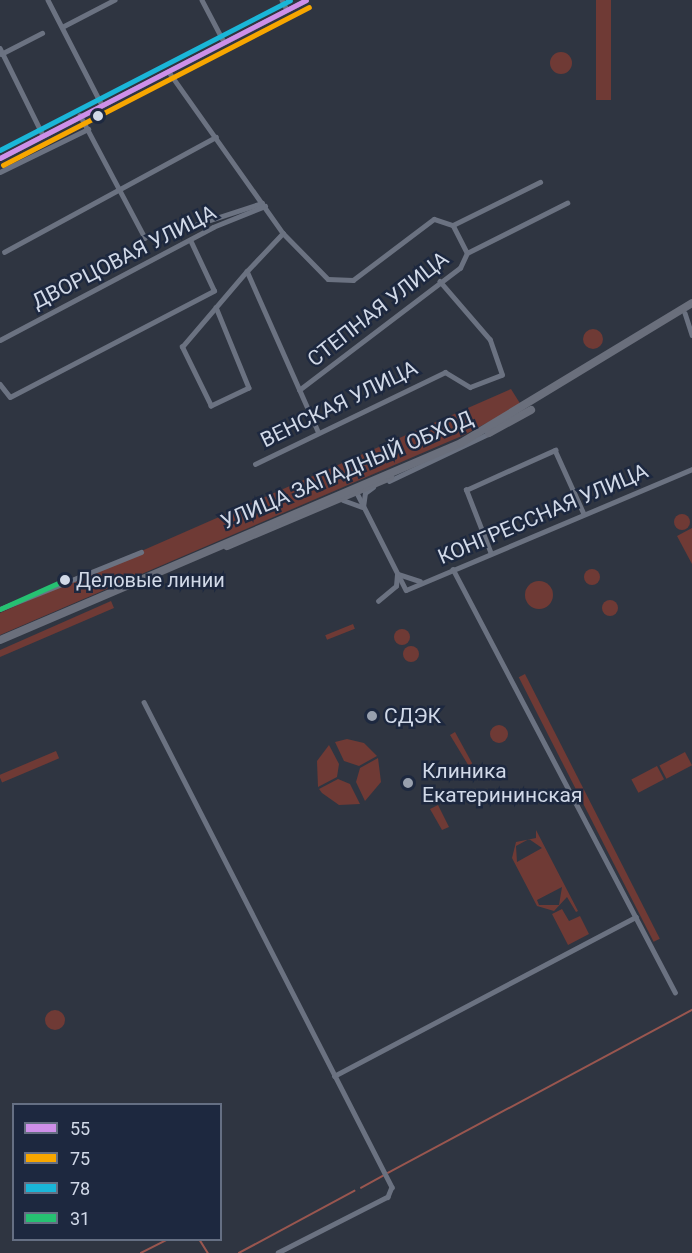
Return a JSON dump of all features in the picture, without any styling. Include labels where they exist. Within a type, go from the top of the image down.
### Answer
[{"type":"highway","name":"УЛИЦА ЗАПАДНЫЙ ОБХОД","points":[[0,641],[251,536],[479,433],[692,303]]},
{"type":"highway","name":"УЛИЦА ЗАПАДНЫЙ ОБХОД","points":[[0,641],[500,428],[688,311]]},
{"type":"street","points":[[48,0],[102,105]]},
{"type":"street","points":[[63,27],[114,0]]},
{"type":"street","points":[[202,0],[223,40]]},
{"type":"street","points":[[282,0],[286,8]]},
{"type":"street","points":[[102,105],[223,40],[304,0]]},
{"type":"street","points":[[0,158],[80,115],[170,72],[304,0]]},
{"type":"street","points":[[42,33],[1,52],[43,135]]},
{"type":"street","points":[[170,72],[283,233],[328,279],[353,280],[434,219],[453,225],[467,253]]},
{"type":"street","points":[[80,115],[145,238]]},
{"type":"street","points":[[0,172],[88,129]]},
{"type":"street","points":[[4,252],[122,191],[216,137]]},
{"type":"street","name":"СТЕПНАЯ УЛИЦА","points":[[453,225],[540,182]]},
{"type":"street","name":"СТЕПНАЯ УЛИЦА","points":[[299,390],[466,261],[467,253],[567,203]]},
{"type":"street","points":[[186,228],[263,205]]},
{"type":"street","name":"ДВОРЦОВАЯ УЛИЦА","points":[[0,340],[190,240],[263,205]]},
{"type":"street","points":[[216,308],[249,388],[211,406],[182,347],[247,271],[283,233]]},
{"type":"street","points":[[0,384],[10,397],[214,291],[190,240]]},
{"type":"street","points":[[247,271],[318,431]]},
{"type":"street","name":"ВЕНСКАЯ УЛИЦА","points":[[255,464],[318,431],[445,372],[470,387],[502,375],[490,340],[440,282]]},
{"type":"street","points":[[688,311],[692,335]]},
{"type":"street","points":[[363,507],[372,488],[500,428]]},
{"type":"street","points":[[490,554],[466,490],[555,450],[584,514]]},
{"type":"street","name":"КОНГРЕССНАЯ УЛИЦА","points":[[396,572],[406,590],[692,469]]},
{"type":"street","points":[[355,490],[396,572],[409,582],[427,581]]},
{"type":"street","points":[[251,536],[344,500],[363,507]]},
{"type":"street","points":[[0,609],[141,552]]},
{"type":"street","points":[[453,569],[675,992]]},
{"type":"street","points":[[378,601],[396,586],[396,572]]},
{"type":"street","points":[[144,702],[333,1076],[392,1187],[388,1197],[278,1253]]},
{"type":"street","points":[[333,1076],[636,917]]},
{"type":"shaded area","points":[[596,0],[611,0],[611,100],[596,100]]},
{"type":"shaded area","points":[[561,52],[569,55],[572,63],[569,71],[561,74],[553,71],[550,63],[553,55]]},
{"type":"shaded area","points":[[593,329],[600,332],[603,339],[600,346],[593,349],[586,346],[583,339],[586,332]]},
{"type":"shaded area","points":[[511,389],[521,405],[464,435],[0,635],[0,613]]},
{"type":"shaded area","points":[[682,514],[688,516],[690,522],[688,528],[682,530],[676,528],[674,522],[676,516]]},
{"type":"shaded area","points":[[692,528],[692,564],[677,536]]},
{"type":"shaded area","points":[[589,569],[595,569],[600,577],[598,583],[589,585],[584,580],[584,574]]},
{"type":"shaded area","points":[[539,581],[549,585],[553,595],[549,605],[539,609],[529,605],[525,595],[529,585]]},
{"type":"shaded area","points":[[610,600],[618,608],[610,616],[602,608]]},
{"type":"shaded area","points":[[111,601],[114,608],[0,657],[0,650]]},
{"type":"shaded area","points":[[353,624],[355,629],[327,640],[325,635]]},
{"type":"shaded area","points":[[402,629],[408,631],[410,637],[408,643],[402,645],[396,643],[394,637],[396,631]]},
{"type":"shaded area","points":[[411,646],[419,654],[411,662],[403,654]]},
{"type":"shaded area","points":[[525,674],[660,939],[654,942],[519,677]]},
{"type":"shaded area","points":[[499,725],[506,727],[508,734],[506,741],[499,743],[492,741],[490,734],[492,727]]},
{"type":"shaded area","points":[[455,732],[472,763],[470,768],[450,735]]},
{"type":"shaded area","points":[[347,739],[364,743],[377,756],[359,766],[344,761],[335,742]]},
{"type":"shaded area","points":[[329,745],[339,764],[337,777],[318,787],[317,761]]},
{"type":"shaded area","points":[[56,751],[59,758],[2,783],[0,775]]},
{"type":"shaded area","points":[[685,752],[692,765],[666,779],[659,766]]},
{"type":"shaded area","points":[[378,758],[381,782],[365,801],[356,782],[360,768]]},
{"type":"shaded area","points":[[657,766],[664,779],[638,793],[631,780]]},
{"type":"shaded area","points":[[338,779],[350,784],[360,804],[339,805],[319,789]]},
{"type":"shaded area","points":[[438,805],[449,827],[442,830],[430,809]]},
{"type":"shaded area","points":[[536,830],[578,911],[576,912],[567,897],[554,911],[537,906],[512,858],[516,842],[528,840],[516,846],[517,862],[542,848],[529,839],[536,838]],"holes":[[[562,887],[559,905],[539,905],[537,900]]]},
{"type":"shaded area","points":[[562,909],[569,921],[580,916],[589,934],[568,945],[552,914]]},
{"type":"shaded area","points":[[55,1010],[62,1013],[65,1020],[62,1027],[55,1030],[48,1027],[45,1020],[48,1013]]},
{"type":"waterway","points":[[388,1173],[692,1010]]},
{"type":"waterway","points":[[361,1188],[384,1175]]},
{"type":"waterway","points":[[239,1253],[354,1191]]},
{"type":"waterway","points":[[141,1253],[165,1241]]},
{"type":"waterway","points":[[201,1241],[208,1253]]},
{"type":"transit line","name":"78","points":[[0,150],[290,0]]},
{"type":"transit line","name":"55","points":[[0,158],[306,0]]},
{"type":"transit line","name":"75","points":[[3,165],[309,7]]},
{"type":"transit line","name":"31","points":[[0,609],[65,580]]},
{"type":"place","name":"Деловые линии","points":[[65,580]]},
{"type":"place","name":"СДЭК","points":[[372,716]]},
{"type":"place","name":"Клиника Екатерининская","points":[[408,783]]}]
